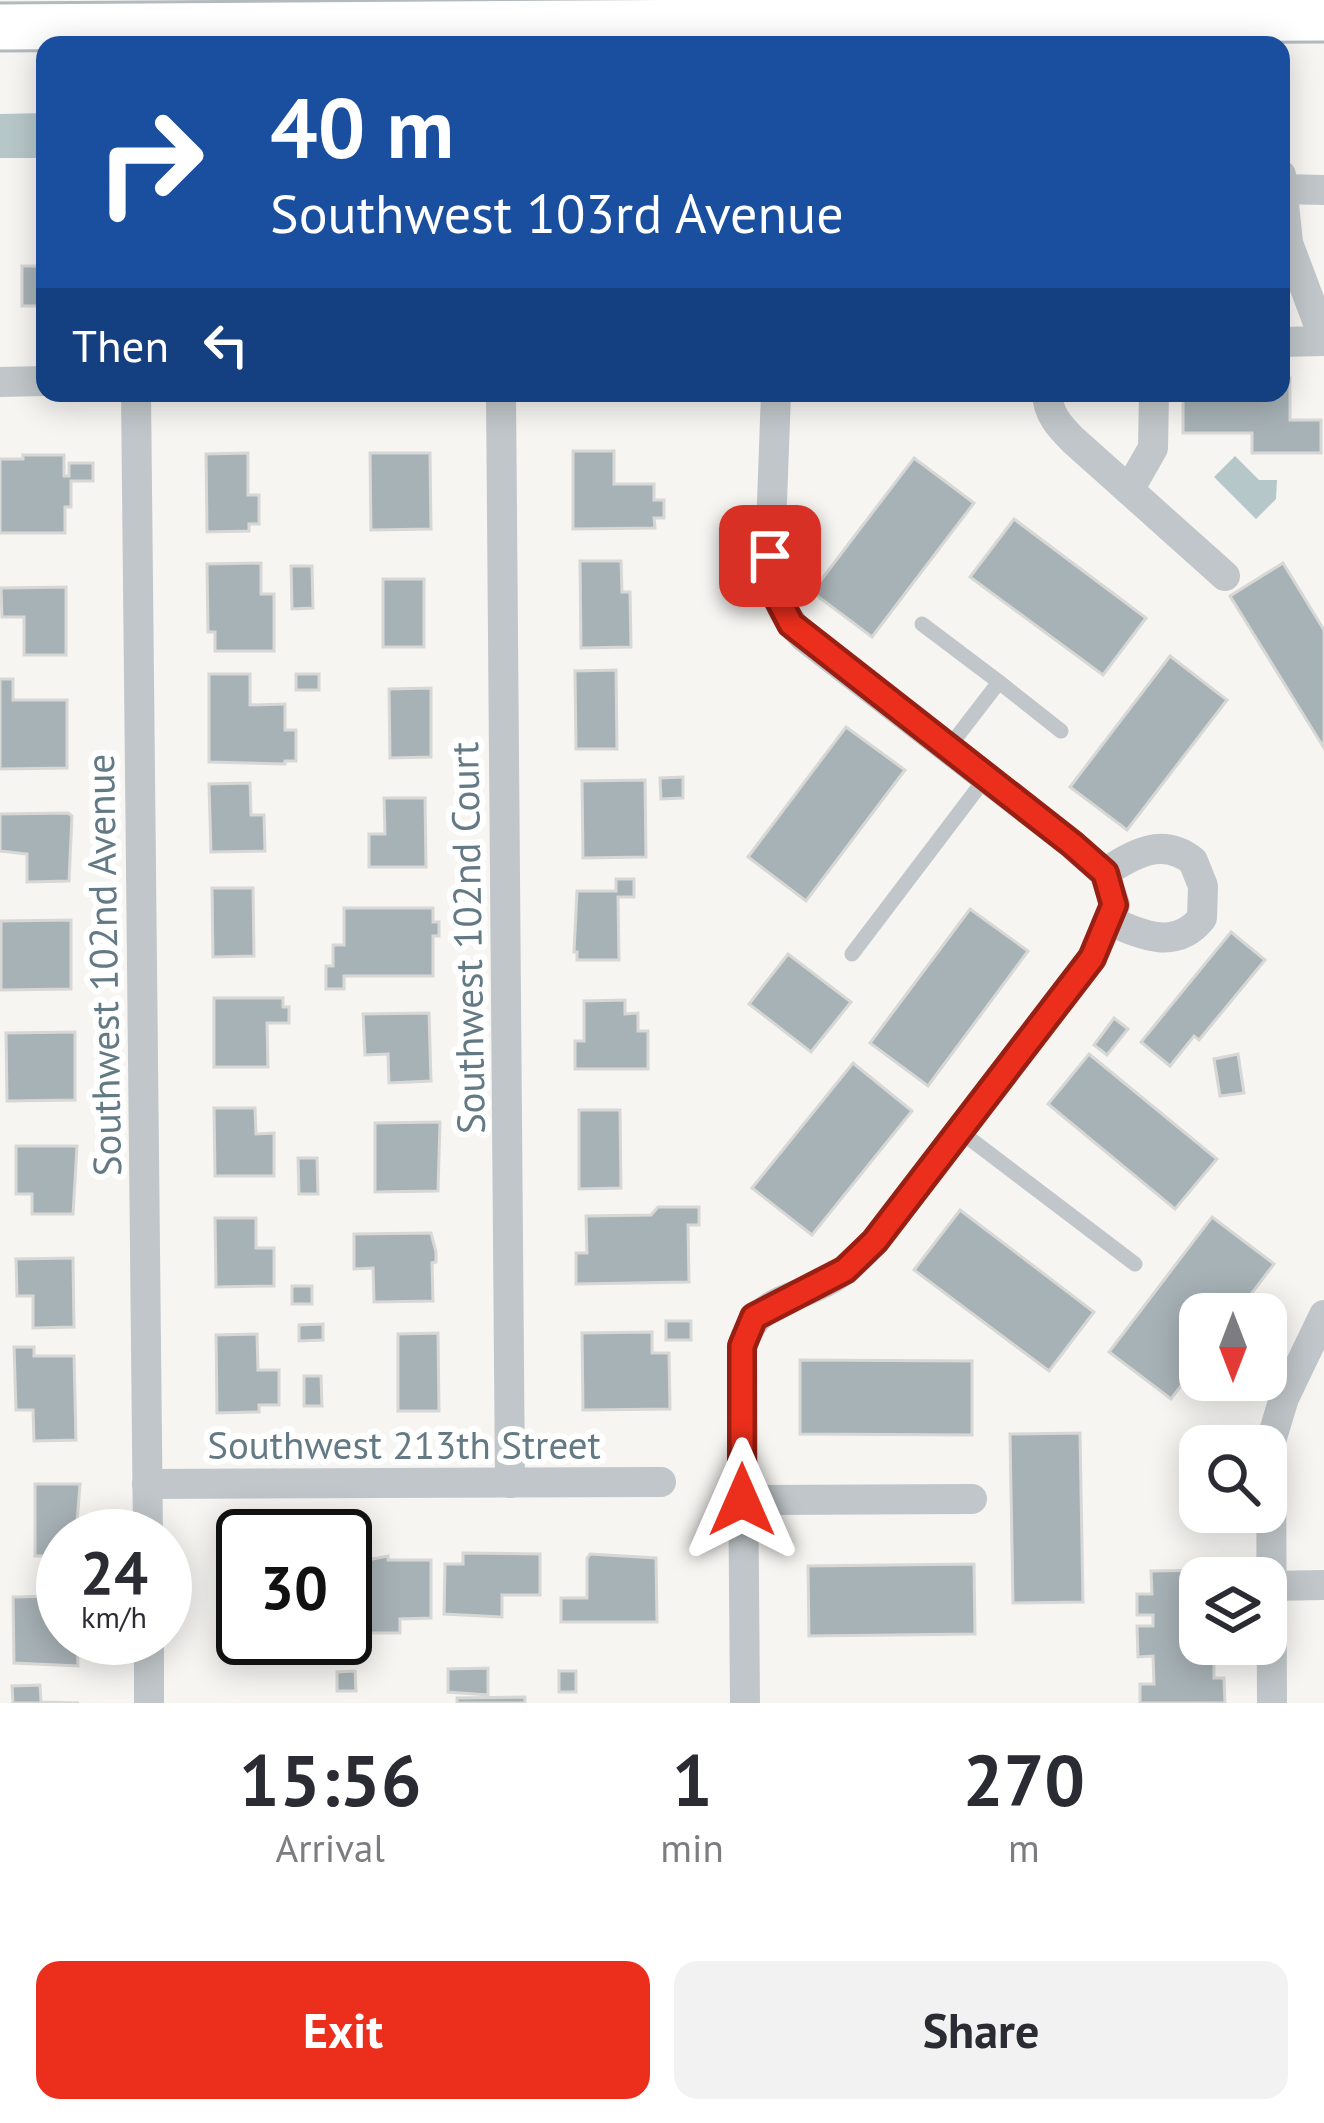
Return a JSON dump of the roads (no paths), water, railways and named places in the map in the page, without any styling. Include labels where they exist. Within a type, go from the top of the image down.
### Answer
[{"type":"main road","points":[[0,27],[1324,18]]},
{"type":"street","points":[[1290,189],[1324,190]]},
{"type":"street","points":[[1290,248],[1324,340],[1290,342]]},
{"type":"street","points":[[0,382],[36,381]]},
{"type":"street","name":"Southwest 102nd Avenue","points":[[136,402],[147,1509]]},
{"type":"street","name":"Southwest 102nd Court","points":[[502,402],[510,1483]]},
{"type":"street","points":[[745,1703],[742,1346],[754,1317],[845,1270],[875,1241],[1092,958],[1110,921],[1114,894],[1105,873],[804,637],[780,608],[771,576],[776,402]]},
{"type":"street","points":[[1047,402],[1055,422],[1225,576]]},
{"type":"street","points":[[1130,490],[1153,448],[1154,402]]},
{"type":"street","points":[[1105,873],[1142,851],[1171,849],[1193,861],[1203,886],[1202,918],[1183,935],[1152,938],[1110,921]]},
{"type":"street","points":[[1270,1557],[1271,1442],[1284,1399],[1324,1315]]},
{"type":"street","name":"Southwest 213th Street","points":[[147,1484],[661,1482]]},
{"type":"street","points":[[742,1500],[972,1499]]},
{"type":"street","points":[[1287,1586],[1324,1585]]},
{"type":"street","points":[[149,1665],[149,1703]]},
{"type":"street","points":[[1272,1665],[1273,1703]]},
{"type":"lane","points":[[922,624],[1061,731]]},
{"type":"lane","points":[[949,747],[999,682]]},
{"type":"lane","points":[[851,954],[987,776]]},
{"type":"lane","points":[[961,1132],[1135,1264]]}]
